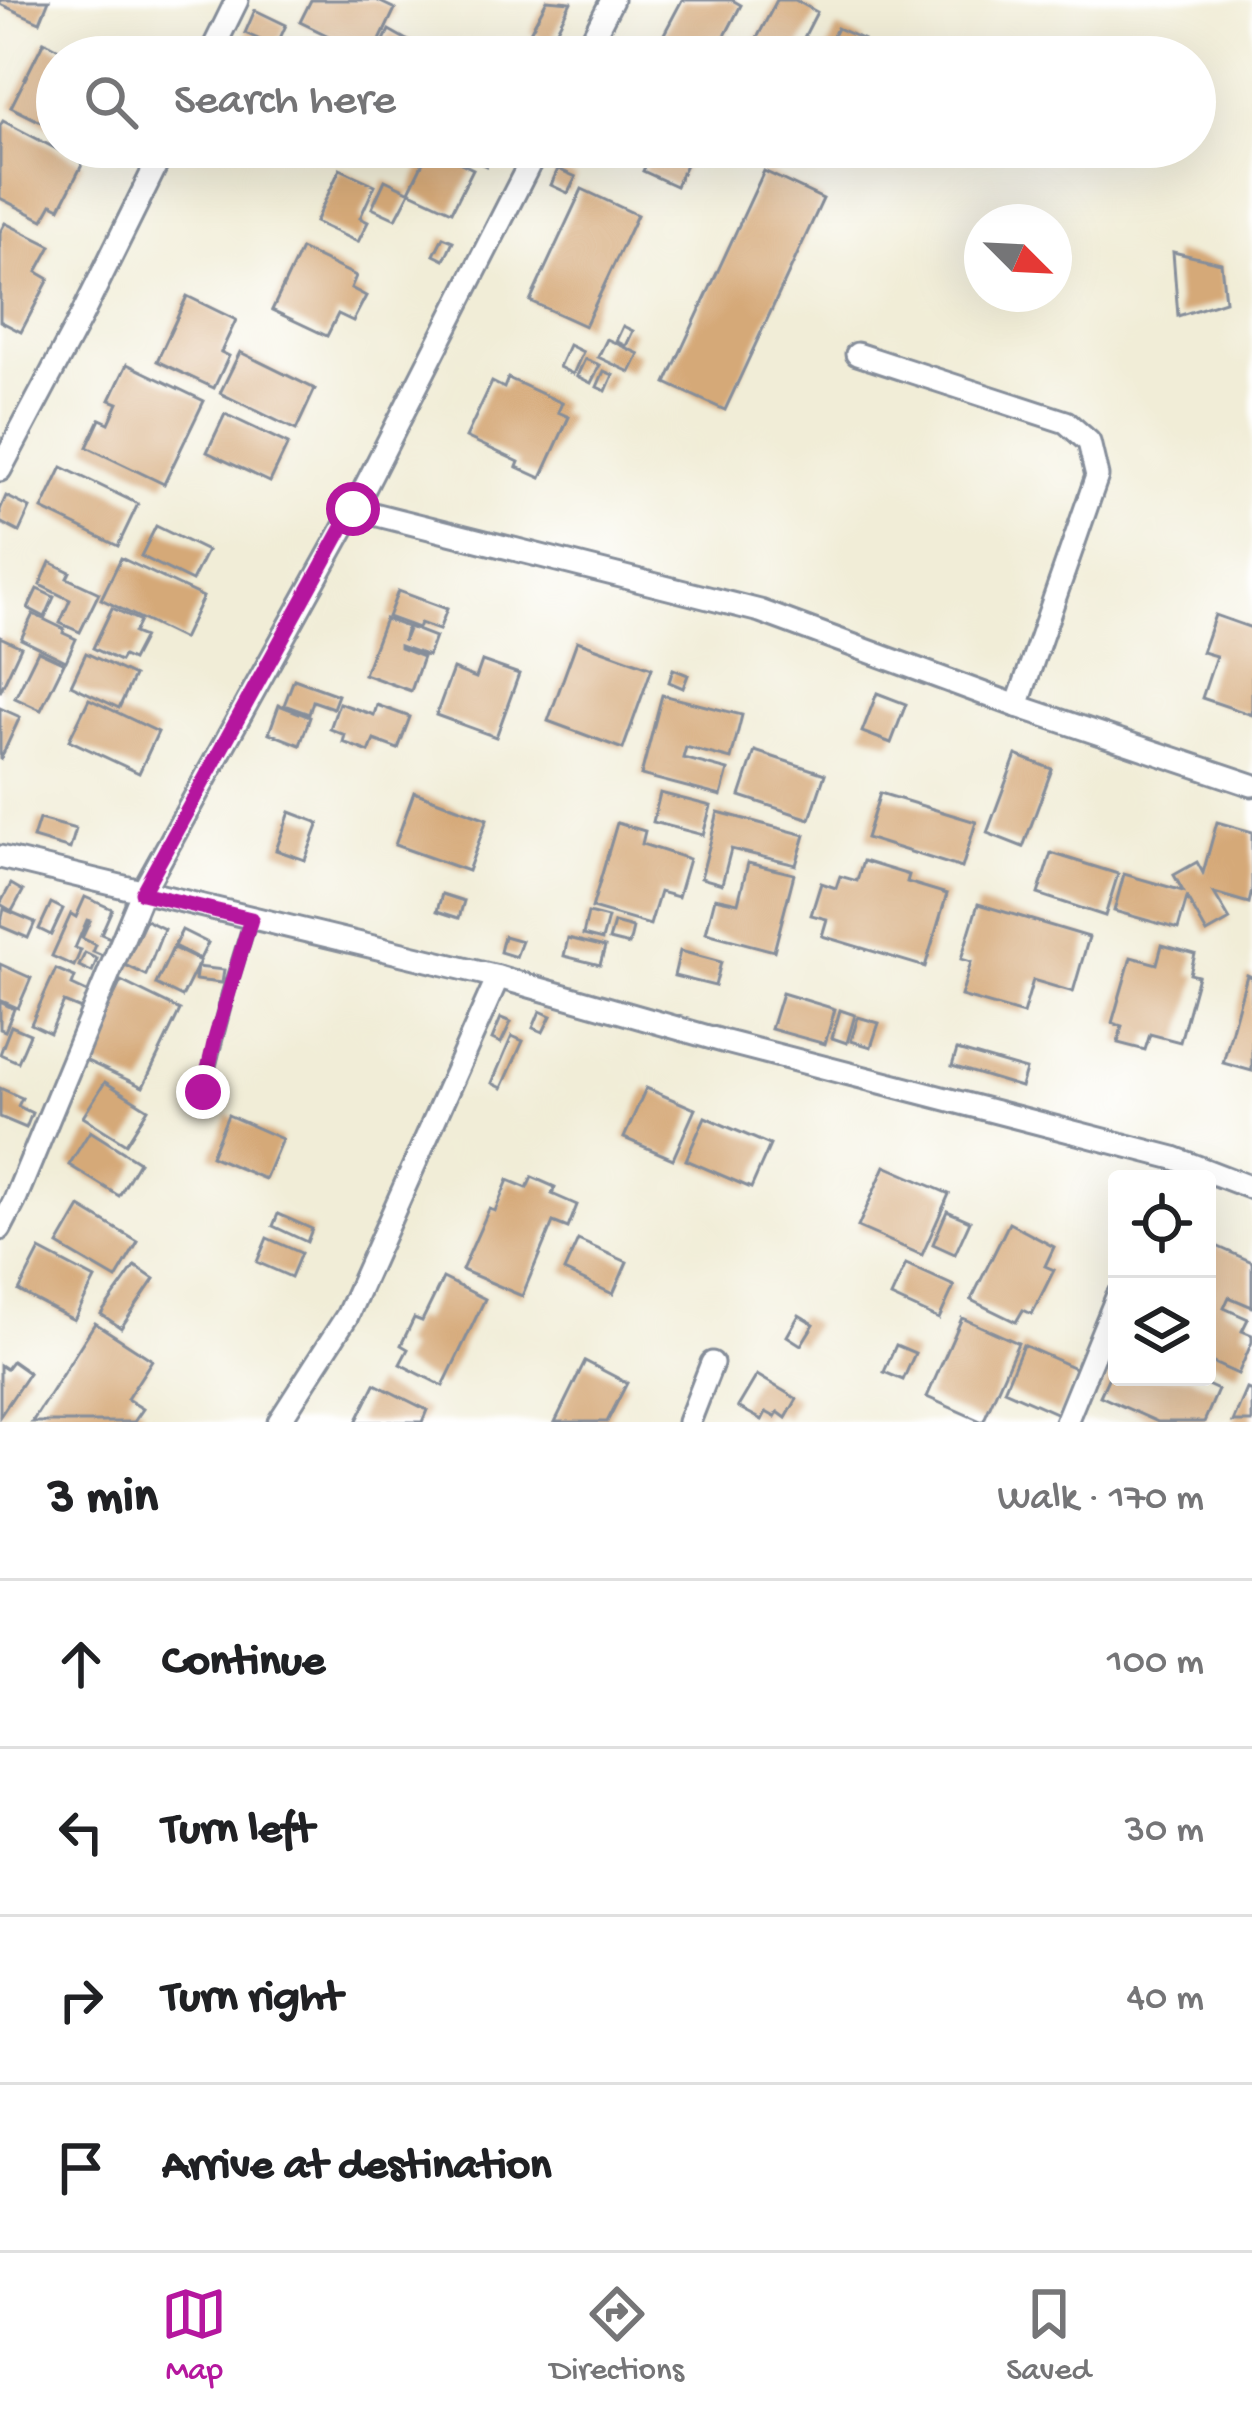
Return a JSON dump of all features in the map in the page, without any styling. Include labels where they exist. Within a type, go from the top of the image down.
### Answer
[{"type":"street","points":[[219,36],[237,0]]},
{"type":"street","points":[[595,36],[613,0]]},
{"type":"street","points":[[0,470],[155,168]]},
{"type":"street","points":[[0,1228],[142,893],[353,509],[527,168]]},
{"type":"street","points":[[857,354],[1066,422],[1089,442],[1097,476],[1017,706]]},
{"type":"street","points":[[353,509],[760,611],[1017,706],[1252,785]]},
{"type":"street","points":[[0,857],[498,977],[1252,1188]]},
{"type":"street","points":[[279,1422],[347,1316],[498,977]]},
{"type":"street","points":[[1066,1422],[1108,1319]]},
{"type":"street","points":[[689,1422],[712,1363]]},
{"type":"lane","points":[[203,1092],[251,919]]},
{"type":"building","points":[[0,0],[49,0],[40,22]]},
{"type":"building","points":[[311,0],[376,0],[395,9],[382,36],[329,36],[300,22]]},
{"type":"building","points":[[547,0],[571,2],[554,36],[530,32]]},
{"type":"building","points":[[682,0],[732,0],[741,5],[725,36],[663,36]]},
{"type":"building","points":[[777,0],[795,0],[817,12],[805,36],[758,36]]},
{"type":"building","points":[[255,10],[286,25],[281,36],[245,33]]},
{"type":"building","points":[[36,57],[36,120],[11,107]]},
{"type":"building","points":[[3,121],[36,138],[36,168],[80,168],[60,208],[52,204],[43,220],[0,198]]},
{"type":"building","points":[[420,168],[473,169],[452,211],[409,191]]},
{"type":"building","points":[[644,168],[684,168],[676,186]]},
{"type":"building","points":[[340,169],[375,185],[360,218],[368,222],[358,242],[315,222]]},
{"type":"building","points":[[558,169],[576,177],[568,193],[551,185]]},
{"type":"building","points":[[764,171],[823,199],[725,410],[666,383]]},
{"type":"building","points":[[385,180],[410,192],[396,219],[372,208]]},
{"type":"building","points":[[582,189],[637,215],[585,326],[530,301]]},
{"type":"building","points":[[5,223],[51,246],[37,272],[49,279],[21,332],[0,321],[0,232]]},
{"type":"building","points":[[443,237],[453,241],[444,260],[434,255]]},
{"type":"building","points":[[301,249],[356,276],[351,288],[366,296],[353,321],[338,314],[327,336],[272,310]]},
{"type":"building","points":[[1173,252],[1221,263],[1225,301],[1178,316]]},
{"type":"building","points":[[187,296],[236,320],[221,352],[229,356],[214,388],[157,361]]},
{"type":"building","points":[[623,326],[633,331],[626,346],[616,341]]},
{"type":"building","points":[[607,339],[639,354],[630,372],[598,357]]},
{"type":"building","points":[[569,345],[583,352],[573,374],[559,367]]},
{"type":"building","points":[[240,352],[315,389],[296,430],[220,393]]},
{"type":"building","points":[[585,359],[600,365],[591,383],[577,376]]},
{"type":"building","points":[[127,364],[204,401],[164,484],[87,447],[100,419],[109,423],[118,403],[110,400]]},
{"type":"building","points":[[604,371],[613,375],[606,391],[597,387]]},
{"type":"building","points":[[508,378],[562,403],[558,412],[569,417],[541,478],[466,437],[492,382],[504,388]]},
{"type":"building","points":[[225,414],[288,444],[270,482],[207,452]]},
{"type":"building","points":[[62,467],[138,504],[118,546],[42,509]]},
{"type":"building","points":[[6,496],[30,508],[19,532],[0,522]]},
{"type":"building","points":[[156,526],[207,551],[192,581],[141,556]]},
{"type":"building","points":[[121,558],[203,597],[183,639],[101,599]]},
{"type":"building","points":[[50,562],[70,572],[67,578],[99,593],[80,632],[60,623],[70,600],[40,585]]},
{"type":"building","points":[[37,589],[54,597],[45,617],[28,608]]},
{"type":"building","points":[[398,591],[447,609],[439,630],[388,617]]},
{"type":"building","points":[[112,608],[140,621],[134,633],[144,637],[132,660],[123,656],[120,661],[93,648]]},
{"type":"building","points":[[33,614],[76,639],[66,661],[21,639]]},
{"type":"building","points":[[1215,615],[1252,628],[1252,715],[1202,698],[1216,656],[1202,652]]},
{"type":"building","points":[[385,619],[407,627],[403,642],[409,627],[435,637],[428,656],[400,646],[423,657],[411,691],[364,674]]},
{"type":"building","points":[[0,637],[21,647],[0,692]]},
{"type":"building","points":[[577,641],[652,668],[623,749],[548,721]]},
{"type":"building","points":[[38,651],[64,663],[41,710],[15,698]]},
{"type":"building","points":[[86,653],[134,676],[119,708],[71,685]]},
{"type":"building","points":[[482,661],[519,674],[496,737],[436,715],[453,669],[476,678]]},
{"type":"building","points":[[673,669],[688,675],[683,688],[669,682]]},
{"type":"building","points":[[294,679],[338,695],[333,708],[313,701],[309,714],[284,705]]},
{"type":"building","points":[[877,693],[906,704],[891,743],[862,732]]},
{"type":"building","points":[[662,695],[742,715],[731,759],[686,747],[683,758],[728,770],[721,796],[641,775]]},
{"type":"building","points":[[89,699],[158,732],[139,773],[69,740]]},
{"type":"building","points":[[339,703],[374,715],[377,705],[410,717],[398,749],[374,740],[369,752],[343,742],[345,735],[330,729]]},
{"type":"building","points":[[279,705],[310,717],[300,745],[269,733]]},
{"type":"building","points":[[0,708],[20,717],[0,760]]},
{"type":"building","points":[[755,751],[825,774],[810,819],[740,796]]},
{"type":"building","points":[[1016,755],[1052,769],[1023,847],[987,833]]},
{"type":"building","points":[[414,792],[487,819],[468,871],[395,845]]},
{"type":"building","points":[[660,793],[711,806],[703,835],[653,822]]},
{"type":"building","points":[[880,793],[976,822],[962,868],[866,838]]},
{"type":"building","points":[[290,812],[319,823],[305,860],[276,850]]},
{"type":"building","points":[[718,812],[805,835],[796,865],[731,849],[722,884],[701,878]]},
{"type":"building","points":[[39,819],[76,829],[70,849],[33,838]]},
{"type":"building","points":[[1217,822],[1252,832],[1249,903],[1214,893],[1230,920],[1207,933],[1187,898],[1178,929],[1114,911],[1124,874],[1183,891],[1174,875],[1197,862],[1203,873]]},
{"type":"building","points":[[617,823],[645,831],[642,844],[689,859],[678,897],[660,892],[650,925],[592,908]]},
{"type":"building","points":[[1051,853],[1118,874],[1105,916],[1038,894]]},
{"type":"building","points":[[863,861],[909,875],[907,882],[947,894],[925,967],[822,936],[827,919],[811,915],[821,883],[836,888],[840,876],[857,881]]},
{"type":"building","points":[[748,863],[794,874],[774,951],[706,933],[715,898],[738,903]]},
{"type":"building","points":[[11,884],[23,891],[12,911],[0,904]]},
{"type":"building","points":[[442,894],[464,901],[459,918],[437,911]]},
{"type":"building","points":[[85,897],[112,909],[101,934],[115,940],[107,958],[93,952],[96,945],[82,938],[87,920],[75,948],[81,950],[74,966],[52,956],[71,914],[76,917]]},
{"type":"building","points":[[51,903],[63,909],[51,935],[39,929]]},
{"type":"building","points":[[978,904],[1089,937],[1073,992],[1033,980],[1023,1014],[961,996],[971,962],[961,959]]},
{"type":"building","points":[[4,909],[35,922],[28,938],[0,926]]},
{"type":"building","points":[[588,913],[608,918],[602,940],[583,935]]},
{"type":"building","points":[[146,920],[164,929],[146,975],[125,965]]},
{"type":"building","points":[[614,923],[633,928],[629,945],[609,940]]},
{"type":"building","points":[[182,930],[208,943],[200,959],[174,946]]},
{"type":"building","points":[[504,936],[522,941],[516,957],[500,952]]},
{"type":"building","points":[[568,938],[605,947],[600,965],[564,956]]},
{"type":"building","points":[[1162,945],[1195,954],[1190,974],[1198,976],[1180,1042],[1150,1034],[1145,1050],[1118,1043],[1122,1026],[1112,1023],[1131,957],[1157,964]]},
{"type":"building","points":[[173,948],[200,961],[182,997],[156,984]]},
{"type":"building","points":[[680,951],[721,962],[715,986],[674,976]]},
{"type":"building","points":[[85,953],[97,959],[92,972],[79,966]]},
{"type":"building","points":[[0,964],[31,978],[18,1008],[0,1000]]},
{"type":"building","points":[[197,967],[224,970],[222,983],[195,980]]},
{"type":"building","points":[[56,969],[75,977],[72,985],[89,993],[81,1009],[64,1002],[50,1033],[31,1024]]},
{"type":"building","points":[[1247,975],[1252,977],[1252,1071],[1223,1063]]},
{"type":"building","points":[[121,981],[180,1010],[143,1087],[83,1059]]},
{"type":"building","points":[[782,993],[835,1009],[825,1044],[771,1029]]},
{"type":"building","points":[[0,1002],[14,1009],[5,1031],[0,1029]]},
{"type":"building","points":[[840,1010],[855,1015],[847,1043],[832,1038]]},
{"type":"building","points":[[540,1011],[551,1016],[543,1032],[533,1028]]},
{"type":"building","points":[[858,1017],[879,1023],[871,1047],[851,1041]]},
{"type":"building","points":[[501,1018],[511,1022],[501,1043],[492,1039]]},
{"type":"building","points":[[11,1026],[30,1034],[18,1062],[0,1054]]},
{"type":"building","points":[[512,1036],[523,1041],[502,1088],[492,1083]]},
{"type":"building","points":[[957,1050],[1026,1070],[1021,1087],[952,1066]]},
{"type":"building","points":[[105,1082],[148,1109],[126,1144],[83,1117]]},
{"type":"building","points":[[0,1088],[22,1098],[18,1106],[32,1113],[26,1128],[0,1117]]},
{"type":"building","points":[[646,1088],[695,1109],[673,1159],[624,1138]]},
{"type":"building","points":[[228,1115],[282,1139],[265,1179],[211,1156]]},
{"type":"building","points":[[705,1117],[770,1145],[751,1188],[686,1160]]},
{"type":"building","points":[[90,1131],[139,1162],[119,1196],[69,1165]]},
{"type":"building","points":[[885,1166],[949,1194],[922,1255],[858,1227]]},
{"type":"building","points":[[532,1177],[555,1187],[552,1194],[577,1205],[568,1228],[553,1222],[522,1296],[462,1270],[489,1209],[495,1211],[508,1180],[527,1188]]},
{"type":"building","points":[[80,1207],[138,1242],[116,1279],[58,1245]]},
{"type":"building","points":[[947,1211],[970,1221],[955,1254],[933,1244]]},
{"type":"building","points":[[278,1214],[312,1229],[307,1242],[273,1226]]},
{"type":"building","points":[[1009,1223],[1054,1247],[1045,1266],[1054,1270],[1032,1314],[1023,1310],[1016,1322],[971,1300]]},
{"type":"building","points":[[267,1238],[301,1253],[291,1277],[257,1262]]},
{"type":"building","points":[[578,1240],[627,1262],[613,1294],[564,1271]]},
{"type":"building","points":[[1216,1246],[1252,1262],[1252,1307],[1229,1297],[1224,1308],[1248,1319],[1242,1331],[1252,1335],[1238,1374],[1216,1364]]},
{"type":"building","points":[[40,1250],[95,1279],[74,1320],[19,1291]]},
{"type":"building","points":[[906,1264],[954,1286],[939,1319],[891,1297]]},
{"type":"building","points":[[135,1266],[154,1279],[121,1328],[101,1314]]},
{"type":"building","points":[[443,1278],[485,1299],[443,1386],[400,1364],[408,1349],[401,1345],[414,1318],[422,1321]]},
{"type":"building","points":[[799,1315],[814,1324],[801,1345],[787,1336]]},
{"type":"building","points":[[962,1318],[1018,1343],[983,1422],[927,1397]]},
{"type":"building","points":[[95,1323],[152,1360],[127,1399],[143,1409],[134,1422],[32,1422]]},
{"type":"building","points":[[896,1345],[915,1353],[903,1380],[884,1372]]},
{"type":"building","points":[[1023,1345],[1077,1369],[1058,1414],[1004,1390]]},
{"type":"building","points":[[12,1361],[29,1373],[0,1416],[0,1365],[6,1369]]},
{"type":"building","points":[[585,1361],[627,1383],[607,1422],[555,1422]]},
{"type":"building","points":[[757,1375],[797,1399],[786,1418],[766,1412],[762,1420],[738,1407]]},
{"type":"building","points":[[1108,1379],[1108,1386],[1209,1386],[1218,1390],[1204,1422],[1158,1422],[1100,1396]]},
{"type":"building","points":[[375,1384],[427,1410],[422,1422],[356,1422]]},
{"type":"building","points":[[1247,1389],[1252,1391],[1252,1422],[1233,1422]]},
{"type":"route","points":[[203,1092],[251,919],[142,893],[353,509]]}]
